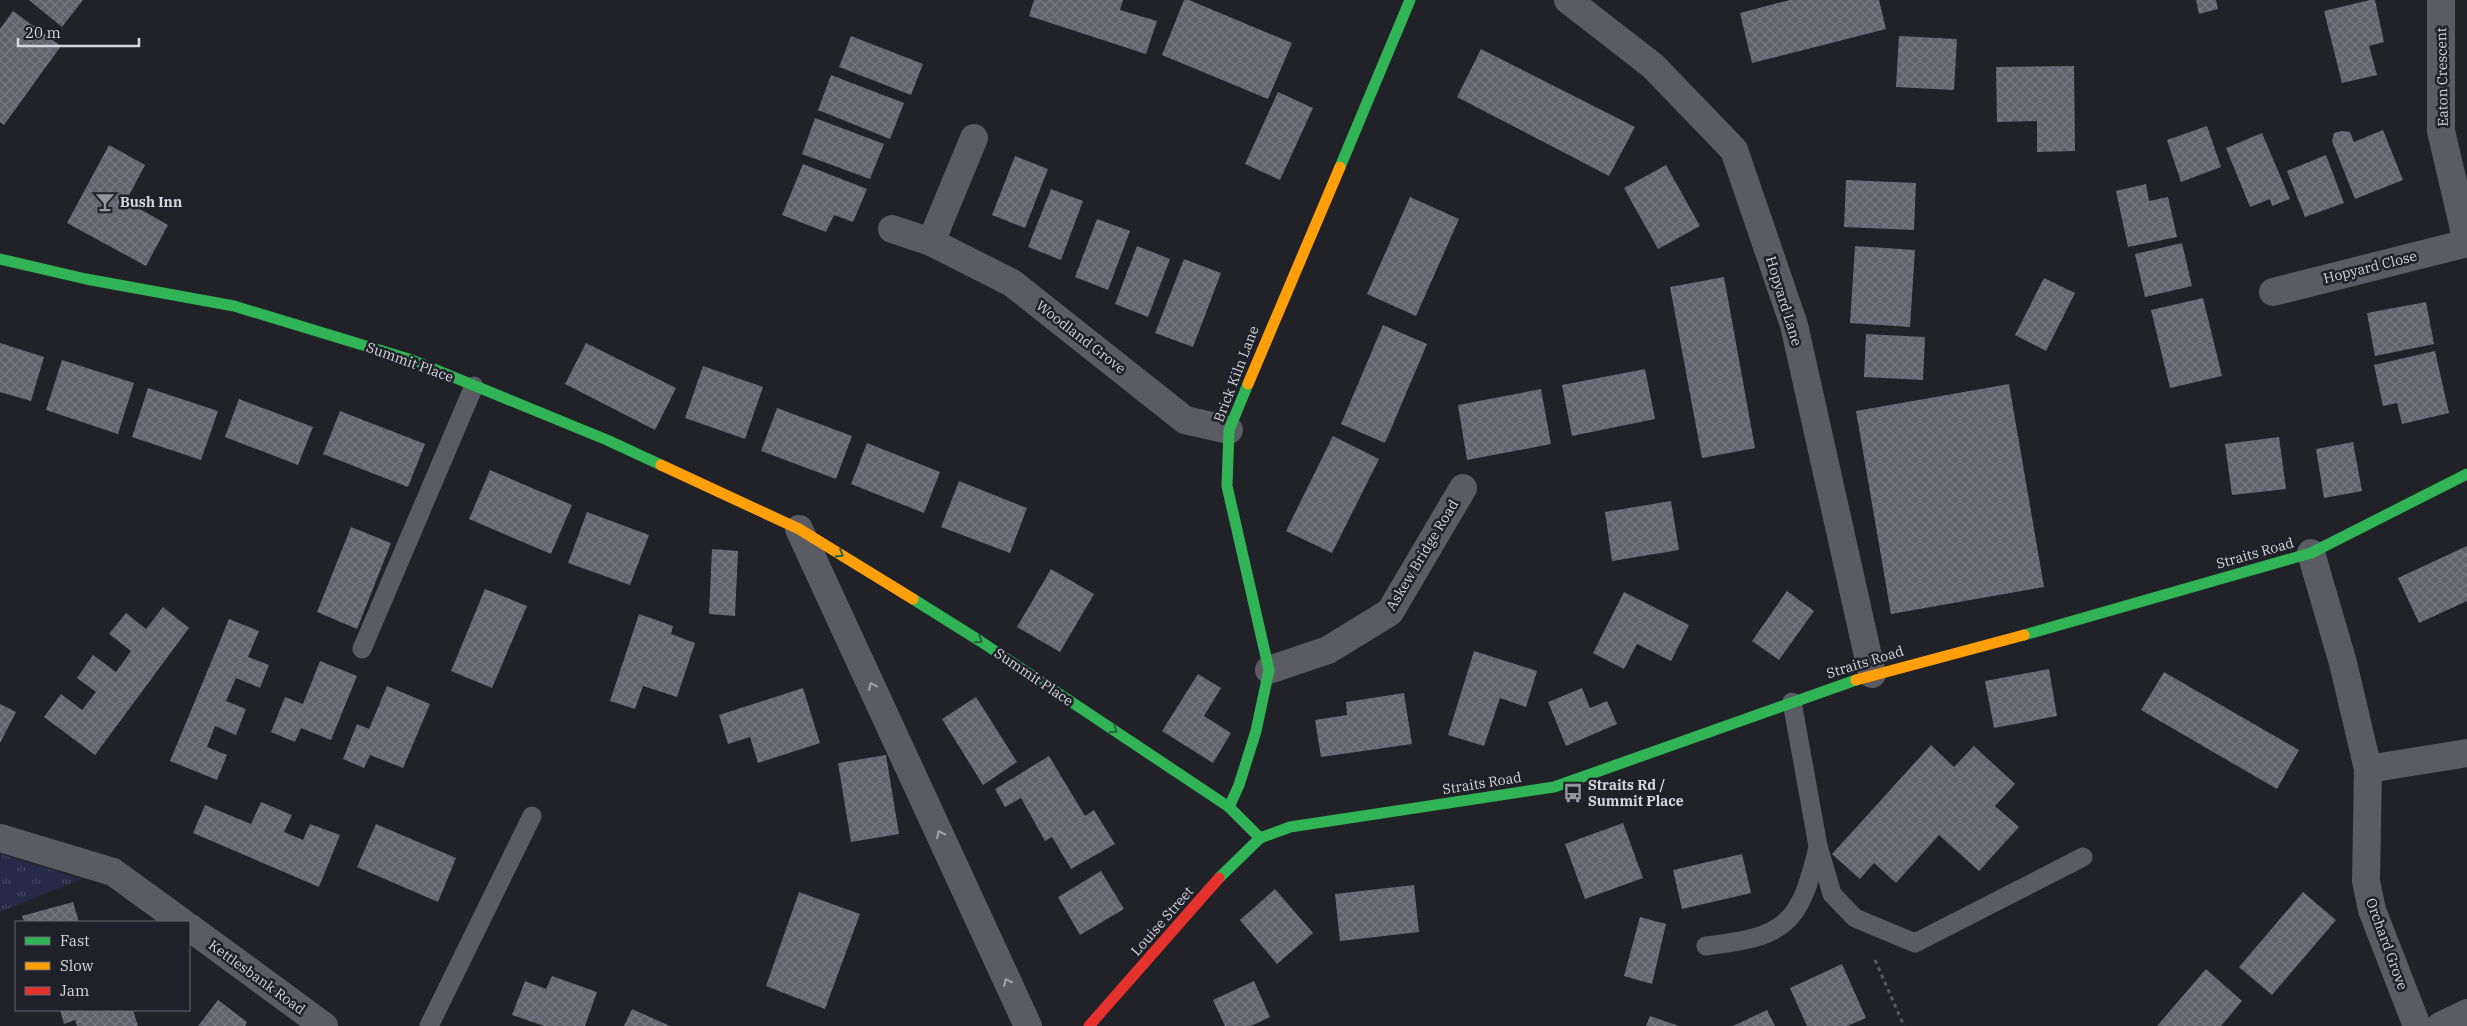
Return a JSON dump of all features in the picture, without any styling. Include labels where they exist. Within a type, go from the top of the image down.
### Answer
[{"type":"street","name":"Brick Kiln Lane","points":[[1229,807],[1239,785],[1256,731],[1269,670],[1227,486],[1229,430],[1410,0]]},
{"type":"street","name":"Hopyard Lane","points":[[1568,0],[1653,66],[1734,150],[1794,325],[1872,674]]},
{"type":"street","name":"Eaton Crescent","points":[[2441,0],[2441,131],[2467,242]]},
{"type":"street","points":[[931,242],[974,138]]},
{"type":"street","name":"Woodland Grove","points":[[892,230],[931,242],[1012,282],[1185,420],[1229,430]]},
{"type":"street","name":"Hopyard Close","points":[[2273,292],[2467,242]]},
{"type":"street","name":"Summit Place","points":[[0,259],[86,279],[234,306],[412,360],[607,440],[799,528],[980,640],[1229,807],[1260,838]]},
{"type":"street","name":"Straits Road","points":[[1260,838],[1290,827],[1554,787],[1872,674],[2078,621],[2311,553],[2467,474]]},
{"type":"street","name":"Askew Bridge Road","points":[[1269,670],[1328,650],[1390,612],[1463,488]]},
{"type":"street","points":[[799,528],[1028,1026]]},
{"type":"street","name":"Orchard Grove","points":[[2311,553],[2342,663],[2368,769],[2366,881],[2372,910],[2417,1026]]},
{"type":"street","points":[[2368,769],[2467,753]]},
{"type":"street","points":[[0,838],[113,872],[181,921]]},
{"type":"street","name":"Louise Street","points":[[1089,1026],[1232,863],[1260,838]]},
{"type":"street","name":"Kettlesbank Road","points":[[190,928],[324,1026]]},
{"type":"street","points":[[2440,1026],[2467,1013]]},
{"type":"lane","points":[[362,649],[474,386]]},
{"type":"lane","points":[[1792,702],[1818,846],[1832,894],[1855,918],[1915,943],[2083,857]]},
{"type":"lane","points":[[429,1026],[532,816]]},
{"type":"lane","points":[[1706,946],[1747,941],[1776,930],[1790,918],[1809,884],[1818,846]]},
{"type":"path","points":[[1855,918],[1904,1026]]},
{"type":"green space","points":[[0,854],[81,879],[0,912]]},
{"type":"building","points":[[29,0],[83,0],[62,27]]},
{"type":"building","points":[[1034,0],[1123,0],[1120,10],[1157,21],[1146,54],[1029,16]]},
{"type":"building","points":[[1184,0],[1189,0],[1292,43],[1268,99],[1162,55]]},
{"type":"building","points":[[1790,0],[1879,0],[1886,29],[1752,63],[1740,13]]},
{"type":"building","points":[[2196,0],[2216,0],[2218,9],[2199,14]]},
{"type":"building","points":[[2375,0],[2384,42],[2369,46],[2377,75],[2342,83],[2324,11]]},
{"type":"building","points":[[13,11],[61,46],[4,125],[0,122],[0,29]]},
{"type":"building","points":[[851,36],[923,64],[911,95],[839,67]]},
{"type":"building","points":[[1899,36],[1957,39],[1954,90],[1896,87]]},
{"type":"building","points":[[1481,49],[1635,127],[1609,176],[1457,97]]},
{"type":"building","points":[[2074,66],[2075,151],[2037,152],[2037,121],[1997,122],[1996,67]]},
{"type":"building","points":[[831,75],[904,103],[890,139],[818,110]]},
{"type":"building","points":[[1278,92],[1313,108],[1280,180],[1245,164]]},
{"type":"building","points":[[815,118],[884,144],[870,179],[802,154]]},
{"type":"building","points":[[2207,126],[2221,167],[2181,182],[2167,140]]},
{"type":"building","points":[[2383,130],[2403,180],[2355,199],[2332,141],[2334,133],[2350,132],[2354,142]]},
{"type":"building","points":[[2262,133],[2290,199],[2272,206],[2270,199],[2250,207],[2226,148]]},
{"type":"building","points":[[109,145],[145,165],[126,201],[168,225],[146,266],[67,223]]},
{"type":"building","points":[[2326,155],[2344,203],[2305,217],[2287,171]]},
{"type":"building","points":[[1015,156],[1048,169],[1025,228],[992,215]]},
{"type":"building","points":[[803,164],[867,189],[853,222],[834,215],[826,232],[782,215]]},
{"type":"building","points":[[1666,165],[1700,226],[1658,249],[1624,188]]},
{"type":"building","points":[[1846,180],[1916,183],[1914,230],[1844,227]]},
{"type":"building","points":[[2146,184],[2149,201],[2168,197],[2177,237],[2128,247],[2116,191]]},
{"type":"building","points":[[1051,189],[1083,201],[1061,260],[1028,247]]},
{"type":"building","points":[[1410,197],[1459,219],[1416,316],[1367,294]]},
{"type":"building","points":[[1097,219],[1130,231],[1108,290],[1075,277]]},
{"type":"building","points":[[2182,243],[2192,286],[2145,297],[2135,254]]},
{"type":"building","points":[[1137,246],[1170,259],[1148,317],[1115,304]]},
{"type":"building","points":[[1855,246],[1915,250],[1910,327],[1850,323]]},
{"type":"building","points":[[1184,259],[1221,273],[1193,347],[1155,333]]},
{"type":"building","points":[[1724,277],[1755,448],[1702,458],[1670,287]]},
{"type":"building","points":[[2044,278],[2075,293],[2046,351],[2015,335]]},
{"type":"building","points":[[2203,298],[2222,376],[2170,388],[2151,310]]},
{"type":"building","points":[[2426,302],[2434,344],[2375,356],[2367,313]]},
{"type":"building","points":[[1383,325],[1427,344],[1385,443],[1341,424]]},
{"type":"building","points":[[1866,334],[1925,337],[1923,380],[1864,377]]},
{"type":"building","points":[[0,343],[44,357],[31,401],[0,392]]},
{"type":"building","points":[[586,343],[676,388],[655,430],[565,384]]},
{"type":"building","points":[[2435,351],[2449,413],[2402,424],[2397,403],[2383,406],[2374,365]]},
{"type":"building","points":[[62,360],[134,383],[118,434],[46,410]]},
{"type":"building","points":[[703,366],[763,387],[745,439],[685,418]]},
{"type":"building","points":[[1645,369],[1655,419],[1572,436],[1562,385]]},
{"type":"building","points":[[2009,384],[2044,587],[1891,614],[1856,411]]},
{"type":"building","points":[[148,388],[218,411],[201,460],[132,437]]},
{"type":"building","points":[[1541,389],[1551,444],[1467,460],[1458,405]]},
{"type":"building","points":[[239,399],[313,427],[298,465],[225,437]]},
{"type":"building","points":[[777,408],[852,436],[836,479],[761,451]]},
{"type":"building","points":[[340,411],[425,444],[408,487],[323,454]]},
{"type":"building","points":[[1333,436],[1379,459],[1332,553],[1286,531]]},
{"type":"building","points":[[2279,437],[2286,489],[2232,495],[2225,444]]},
{"type":"building","points":[[2353,442],[2362,491],[2324,498],[2316,449]]},
{"type":"building","points":[[867,443],[940,472],[924,513],[851,484]]},
{"type":"building","points":[[490,470],[572,505],[551,554],[469,519]]},
{"type":"building","points":[[959,481],[1027,508],[1010,553],[941,527]]},
{"type":"building","points":[[1671,501],[1679,550],[1612,561],[1605,512]]},
{"type":"building","points":[[587,512],[649,535],[630,585],[568,563]]},
{"type":"building","points":[[351,527],[391,543],[357,629],[317,612]]},
{"type":"building","points":[[2467,546],[2467,601],[2419,623],[2398,578]]},
{"type":"building","points":[[712,549],[738,551],[735,616],[709,614]]},
{"type":"building","points":[[1051,569],[1094,594],[1060,652],[1017,627]]},
{"type":"building","points":[[485,589],[527,606],[492,688],[451,671]]},
{"type":"building","points":[[1787,591],[1814,611],[1779,660],[1752,641]]},
{"type":"building","points":[[1624,592],[1689,625],[1671,661],[1637,644],[1624,669],[1593,653]]},
{"type":"building","points":[[163,607],[189,628],[95,755],[44,717],[61,694],[82,710],[96,692],[77,678],[93,655],[116,672],[131,651],[109,634],[126,613],[146,629]]},
{"type":"building","points":[[639,614],[673,626],[671,634],[695,643],[677,697],[643,686],[635,709],[610,701]]},
{"type":"building","points":[[229,619],[259,631],[248,657],[269,665],[260,688],[236,678],[226,701],[246,709],[236,735],[215,726],[207,747],[227,755],[217,780],[170,761]]},
{"type":"building","points":[[1474,651],[1537,671],[1526,707],[1500,698],[1484,746],[1448,735]]},
{"type":"building","points":[[320,661],[357,676],[331,740],[301,728],[295,742],[271,732],[285,697],[303,704]]},
{"type":"building","points":[[2049,669],[2057,716],[1994,728],[1985,681]]},
{"type":"building","points":[[2164,672],[2299,750],[2277,789],[2141,710]]},
{"type":"building","points":[[1198,674],[1221,688],[1204,716],[1231,733],[1213,763],[1162,731]]},
{"type":"building","points":[[387,686],[430,704],[403,768],[370,755],[364,768],[343,759],[357,724],[369,729]]},
{"type":"building","points":[[803,688],[820,743],[758,763],[750,737],[728,744],[719,715]]},
{"type":"building","points":[[1582,688],[1590,708],[1607,701],[1617,724],[1566,746],[1548,702]]},
{"type":"building","points":[[1404,693],[1412,744],[1321,757],[1315,720],[1347,715],[1346,702]]},
{"type":"building","points":[[976,697],[1017,762],[983,785],[942,719]]},
{"type":"building","points":[[0,704],[16,712],[0,743]]},
{"type":"building","points":[[1931,745],[1954,767],[1974,746],[2015,784],[1995,806],[2019,827],[1979,871],[1939,835],[1896,883],[1874,863],[1860,879],[1832,854]]},
{"type":"building","points":[[886,755],[899,834],[851,842],[838,763]]},
{"type":"building","points":[[1049,756],[1085,816],[1094,810],[1115,844],[1071,869],[1052,837],[1045,841],[1021,798],[1005,807],[995,789]]},
{"type":"building","points":[[261,802],[292,815],[284,832],[303,840],[310,824],[340,835],[319,887],[193,833],[205,805],[251,824]]},
{"type":"building","points":[[1623,823],[1643,878],[1585,899],[1565,844]]},
{"type":"building","points":[[376,824],[456,858],[438,902],[357,867]]},
{"type":"building","points":[[1742,854],[1751,893],[1682,909],[1673,870]]},
{"type":"building","points":[[1101,871],[1124,909],[1080,935],[1058,897]]},
{"type":"building","points":[[1414,885],[1419,932],[1340,941],[1335,894]]},
{"type":"building","points":[[1275,889],[1313,933],[1277,964],[1240,920]]},
{"type":"building","points":[[799,892],[860,914],[825,1009],[766,986]]},
{"type":"building","points":[[2303,892],[2336,920],[2272,995],[2239,967]]},
{"type":"building","points":[[73,902],[79,921],[24,921],[22,916]]},
{"type":"building","points":[[1640,917],[1666,924],[1652,984],[1624,976]]},
{"type":"building","points":[[1842,964],[1866,1018],[1847,1026],[1807,1026],[1790,988]]},
{"type":"building","points":[[2206,969],[2242,1001],[2221,1026],[2157,1026]]},
{"type":"building","points":[[552,976],[597,992],[585,1026],[544,1026],[512,1015],[525,981],[546,989]]},
{"type":"building","points":[[1254,981],[1270,1017],[1251,1026],[1225,1026],[1213,1000]]},
{"type":"building","points":[[218,1000],[247,1022],[245,1026],[198,1026]]},
{"type":"building","points":[[632,1009],[670,1026],[624,1026]]},
{"type":"building","points":[[1767,1010],[1775,1026],[1733,1026]]},
{"type":"building","points":[[60,1011],[133,1011],[138,1026],[77,1026],[75,1020],[64,1024]]},
{"type":"building","points":[[1650,1016],[1679,1026],[1646,1026]]},
{"type":"traffic: fast","points":[[1340,167],[1410,0]]},
{"type":"traffic: fast","points":[[0,259],[86,279],[234,306],[412,360],[607,440],[661,465]]},
{"type":"traffic: fast","points":[[1229,807],[1239,785],[1256,731],[1269,670],[1227,486],[1229,430],[1248,384]]},
{"type":"traffic: fast","points":[[2024,635],[2311,553],[2467,474]]},
{"type":"traffic: fast","points":[[913,599],[980,641],[1229,807],[1260,838]]},
{"type":"traffic: fast","points":[[1219,878],[1260,838],[1290,827],[1554,787],[1856,680]]},
{"type":"traffic: slow","points":[[1248,384],[1340,167]]},
{"type":"traffic: slow","points":[[661,465],[799,529],[913,599]]},
{"type":"traffic: slow","points":[[1856,680],[2024,635]]},
{"type":"traffic: jam","points":[[1089,1026],[1219,878]]},
{"type":"place","name":"Bush Inn","points":[[105,202]]},
{"type":"place","name":"Straits Rd / Summit Place","points":[[1573,793]]}]
